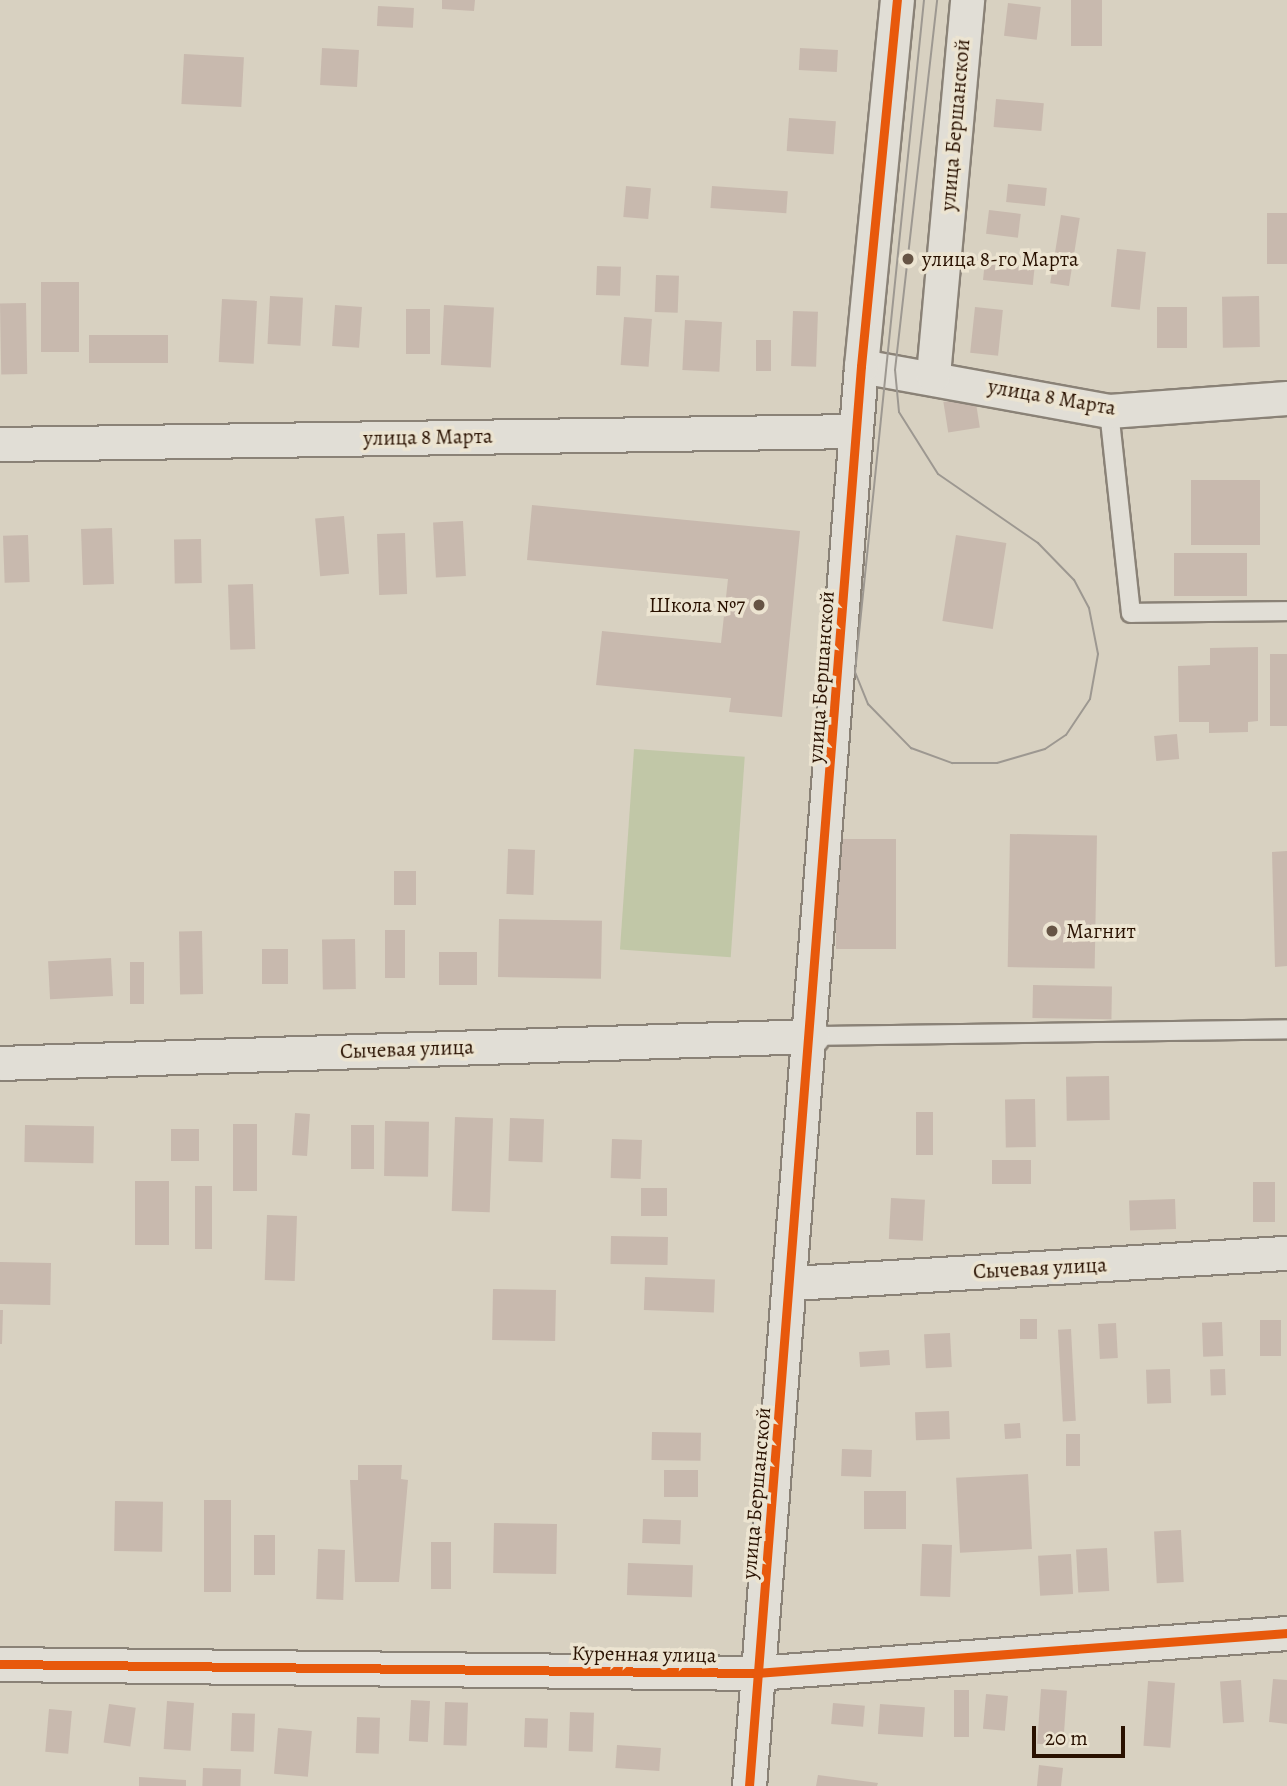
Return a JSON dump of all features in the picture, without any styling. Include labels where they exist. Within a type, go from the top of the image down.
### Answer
[{"type":"street","name":"улица Бершанской","points":[[749,1786],[756,1673],[813,1036],[861,366],[897,0]]},
{"type":"street","name":"улица Бершанской","points":[[933,375],[967,0]]},
{"type":"street","name":"улица 8 Марта","points":[[861,366],[933,375],[1109,411],[1287,398]]},
{"type":"street","name":"улица 8 Марта","points":[[0,444],[856,431]]},
{"type":"street","name":"Сычевая улица","points":[[0,1063],[813,1036]]},
{"type":"street","name":"Сычевая улица","points":[[793,1283],[1287,1254]]},
{"type":"street","name":"Куренная улица","points":[[0,1664],[756,1673],[1287,1633]]},
{"type":"lane","points":[[1109,411],[1131,613],[1287,611]]},
{"type":"lane","points":[[813,1036],[1287,1029]]},
{"type":"green space","points":[[634,749],[745,757],[731,957],[620,950]]},
{"type":"building","points":[[442,0],[475,0],[474,11],[442,9]]},
{"type":"building","points":[[1071,0],[1102,0],[1102,46],[1071,46]]},
{"type":"building","points":[[1008,3],[1041,7],[1037,40],[1004,36]]},
{"type":"building","points":[[378,6],[414,8],[413,28],[377,26]]},
{"type":"building","points":[[322,48],[359,50],[357,87],[320,85]]},
{"type":"building","points":[[800,48],[838,50],[837,72],[799,70]]},
{"type":"building","points":[[184,54],[244,57],[241,107],[181,104]]},
{"type":"building","points":[[996,99],[1044,103],[1041,131],[994,127]]},
{"type":"building","points":[[789,118],[836,121],[834,154],[787,151]]},
{"type":"building","points":[[1008,184],[1047,188],[1045,206],[1006,202]]},
{"type":"building","points":[[626,186],[651,188],[648,219],[623,217]]},
{"type":"building","points":[[712,186],[788,191],[786,213],[710,208]]},
{"type":"building","points":[[989,210],[1021,214],[1018,238],[986,234]]},
{"type":"building","points":[[1267,213],[1287,213],[1287,264],[1267,264]]},
{"type":"building","points":[[1061,215],[1080,218],[1069,286],[1050,283]]},
{"type":"building","points":[[1117,249],[1146,252],[1140,310],[1111,307]]},
{"type":"building","points":[[985,261],[1035,266],[1033,285],[983,280]]},
{"type":"building","points":[[597,266],[621,267],[620,296],[596,295]]},
{"type":"building","points":[[656,275],[679,276],[678,313],[655,312]]},
{"type":"building","points":[[41,282],[79,282],[79,352],[41,352]]},
{"type":"building","points":[[270,296],[303,298],[300,346],[267,344]]},
{"type":"building","points":[[1259,296],[1260,347],[1223,348],[1222,297]]},
{"type":"building","points":[[222,299],[257,301],[254,364],[219,362]]},
{"type":"building","points":[[0,303],[26,303],[27,374],[1,374]]},
{"type":"building","points":[[335,305],[362,307],[359,348],[332,346]]},
{"type":"building","points":[[444,305],[494,308],[491,368],[441,365]]},
{"type":"building","points":[[975,307],[1003,310],[998,356],[970,353]]},
{"type":"building","points":[[1157,307],[1187,307],[1187,348],[1157,348]]},
{"type":"building","points":[[406,309],[430,309],[430,354],[406,354]]},
{"type":"building","points":[[793,311],[818,312],[816,367],[791,366]]},
{"type":"building","points":[[624,317],[652,319],[649,367],[621,365]]},
{"type":"building","points":[[685,320],[722,322],[719,372],[682,370]]},
{"type":"building","points":[[89,335],[168,335],[168,363],[89,363]]},
{"type":"building","points":[[756,340],[771,340],[771,371],[756,371]]},
{"type":"building","points":[[975,397],[980,428],[948,433],[943,402]]},
{"type":"building","points":[[1191,480],[1260,480],[1260,545],[1191,545]]},
{"type":"building","name":"Школа №7","points":[[532,505],[800,531],[782,717],[729,712],[731,698],[596,685],[602,631],[721,643],[728,579],[527,560]]},
{"type":"building","points":[[344,516],[349,574],[320,576],[315,519]]},
{"type":"building","points":[[463,521],[466,576],[436,577],[433,523]]},
{"type":"building","points":[[112,528],[114,584],[83,585],[81,529]]},
{"type":"building","points":[[405,533],[407,594],[379,595],[377,534]]},
{"type":"building","points":[[28,535],[30,582],[5,583],[3,536]]},
{"type":"building","points":[[956,535],[1006,543],[993,629],[942,621]]},
{"type":"building","points":[[174,539],[201,539],[202,583],[175,583]]},
{"type":"building","points":[[1174,553],[1247,553],[1247,596],[1174,596]]},
{"type":"building","points":[[253,584],[255,649],[230,650],[228,585]]},
{"type":"building","points":[[1258,647],[1258,721],[1248,722],[1248,732],[1209,733],[1209,722],[1179,722],[1178,666],[1210,665],[1210,648]]},
{"type":"building","points":[[1270,654],[1287,654],[1287,726],[1270,726]]},
{"type":"building","points":[[1177,734],[1179,759],[1156,761],[1154,736]]},
{"type":"building","points":[[1010,834],[1097,836],[1095,968],[1008,967]]},
{"type":"building","points":[[836,839],[896,839],[896,949],[836,949]]},
{"type":"building","points":[[508,849],[535,850],[533,895],[506,894]]},
{"type":"building","points":[[1287,851],[1287,966],[1275,967],[1272,852]]},
{"type":"building","points":[[394,871],[416,871],[416,905],[394,905]]},
{"type":"building","points":[[499,919],[602,921],[601,979],[498,977]]},
{"type":"building","points":[[385,930],[405,930],[405,978],[385,978]]},
{"type":"building","points":[[179,931],[202,931],[203,994],[180,994]]},
{"type":"building","points":[[355,939],[356,989],[323,990],[322,940]]},
{"type":"building","points":[[262,949],[288,949],[288,984],[262,984]]},
{"type":"building","points":[[439,952],[477,952],[477,985],[439,985]]},
{"type":"building","points":[[111,958],[113,996],[50,999],[48,961]]},
{"type":"building","points":[[130,962],[144,962],[144,1004],[130,1004]]},
{"type":"building","points":[[1033,985],[1112,986],[1111,1019],[1032,1018]]},
{"type":"building","points":[[1109,1076],[1110,1120],[1067,1121],[1066,1077]]},
{"type":"building","points":[[1035,1099],[1036,1147],[1006,1148],[1005,1100]]},
{"type":"building","points":[[916,1112],[933,1112],[933,1155],[916,1155]]},
{"type":"building","points":[[295,1113],[310,1114],[307,1156],[292,1155]]},
{"type":"building","points":[[455,1117],[493,1118],[490,1212],[452,1211]]},
{"type":"building","points":[[510,1118],[544,1119],[542,1162],[508,1161]]},
{"type":"building","points":[[385,1121],[429,1122],[428,1177],[384,1176]]},
{"type":"building","points":[[233,1124],[257,1124],[257,1191],[233,1191]]},
{"type":"building","points":[[25,1125],[94,1126],[93,1163],[24,1162]]},
{"type":"building","points":[[351,1125],[374,1125],[374,1169],[351,1169]]},
{"type":"building","points":[[171,1129],[199,1129],[199,1161],[171,1161]]},
{"type":"building","points":[[612,1139],[642,1140],[641,1179],[611,1178]]},
{"type":"building","points":[[992,1160],[1031,1160],[1031,1184],[992,1184]]},
{"type":"building","points":[[135,1181],[169,1181],[169,1245],[135,1245]]},
{"type":"building","points":[[1253,1182],[1275,1182],[1275,1222],[1253,1222]]},
{"type":"building","points":[[195,1186],[212,1186],[212,1249],[195,1249]]},
{"type":"building","points":[[641,1188],[667,1188],[667,1216],[641,1216]]},
{"type":"building","points":[[891,1198],[925,1200],[923,1241],[889,1239]]},
{"type":"building","points":[[1175,1199],[1176,1229],[1130,1231],[1129,1201]]},
{"type":"building","points":[[267,1215],[297,1216],[295,1281],[265,1280]]},
{"type":"building","points":[[611,1236],[668,1237],[668,1265],[611,1264]]},
{"type":"building","points":[[0,1262],[51,1263],[50,1305],[0,1304]]},
{"type":"building","points":[[645,1277],[715,1279],[714,1312],[644,1310]]},
{"type":"building","points":[[493,1289],[556,1290],[555,1341],[492,1340]]},
{"type":"building","points":[[0,1310],[3,1310],[2,1344],[0,1344]]},
{"type":"building","points":[[1020,1319],[1037,1319],[1037,1339],[1020,1339]]},
{"type":"building","points":[[1260,1320],[1281,1320],[1281,1356],[1260,1356]]},
{"type":"building","points":[[1222,1322],[1223,1356],[1203,1357],[1202,1323]]},
{"type":"building","points":[[1116,1323],[1118,1358],[1100,1359],[1098,1324]]},
{"type":"building","points":[[1071,1329],[1076,1421],[1063,1422],[1058,1330]]},
{"type":"building","points":[[950,1333],[952,1367],[926,1368],[924,1334]]},
{"type":"building","points":[[889,1350],[890,1365],[860,1367],[859,1352]]},
{"type":"building","points":[[1170,1369],[1171,1403],[1147,1404],[1146,1370]]},
{"type":"building","points":[[1225,1369],[1226,1395],[1211,1396],[1210,1370]]},
{"type":"building","points":[[949,1411],[950,1439],[916,1440],[915,1412]]},
{"type":"building","points":[[1020,1423],[1021,1438],[1005,1439],[1004,1424]]},
{"type":"building","points":[[652,1432],[701,1433],[701,1461],[652,1460]]},
{"type":"building","points":[[1066,1434],[1080,1434],[1080,1466],[1066,1466]]},
{"type":"building","points":[[842,1449],[872,1450],[871,1477],[841,1476]]},
{"type":"building","points":[[358,1465],[402,1465],[401,1479],[408,1480],[399,1582],[355,1582],[350,1480],[358,1480]]},
{"type":"building","points":[[664,1470],[698,1470],[698,1497],[664,1497]]},
{"type":"building","points":[[1028,1474],[1032,1549],[960,1553],[956,1478]]},
{"type":"building","points":[[864,1491],[906,1491],[906,1529],[864,1529]]},
{"type":"building","points":[[204,1500],[231,1500],[231,1592],[204,1592]]},
{"type":"building","points":[[115,1501],[163,1502],[162,1552],[114,1551]]},
{"type":"building","points":[[643,1519],[681,1520],[680,1544],[642,1543]]},
{"type":"building","points":[[494,1523],[557,1524],[556,1574],[493,1573]]},
{"type":"building","points":[[1181,1530],[1184,1582],[1157,1583],[1154,1531]]},
{"type":"building","points":[[254,1535],[275,1535],[275,1575],[254,1575]]},
{"type":"building","points":[[431,1542],[451,1542],[451,1589],[431,1589]]},
{"type":"building","points":[[922,1544],[952,1545],[950,1597],[920,1596]]},
{"type":"building","points":[[1107,1548],[1109,1591],[1078,1593],[1076,1550]]},
{"type":"building","points":[[318,1549],[345,1550],[343,1600],[316,1599]]},
{"type":"building","points":[[1071,1554],[1073,1594],[1040,1596],[1038,1556]]},
{"type":"building","points":[[628,1563],[693,1565],[692,1597],[627,1595]]},
{"type":"building","points":[[1273,1679],[1287,1680],[1287,1724],[1269,1722]]},
{"type":"building","points":[[1241,1680],[1244,1722],[1223,1723],[1220,1681]]},
{"type":"building","points":[[1148,1681],[1175,1683],[1170,1748],[1143,1746]]},
{"type":"building","points":[[1041,1689],[1067,1691],[1063,1746],[1037,1744]]},
{"type":"building","points":[[954,1690],[969,1690],[969,1737],[954,1737]]},
{"type":"building","points":[[986,1694],[1008,1696],[1005,1731],[983,1729]]},
{"type":"building","points":[[411,1700],[430,1701],[428,1742],[409,1741]]},
{"type":"building","points":[[167,1701],[194,1703],[191,1751],[164,1749]]},
{"type":"building","points":[[445,1702],[468,1703],[466,1746],[443,1745]]},
{"type":"building","points":[[833,1703],[865,1706],[863,1727],[831,1724]]},
{"type":"building","points":[[109,1704],[136,1708],[130,1746],[104,1743]]},
{"type":"building","points":[[880,1704],[925,1707],[923,1737],[878,1734]]},
{"type":"building","points":[[49,1709],[72,1711],[68,1754],[45,1752]]},
{"type":"building","points":[[570,1712],[594,1713],[593,1752],[569,1751]]},
{"type":"building","points":[[232,1713],[255,1714],[254,1752],[231,1751]]},
{"type":"building","points":[[357,1717],[380,1718],[379,1754],[356,1753]]},
{"type":"building","points":[[525,1718],[548,1719],[547,1748],[524,1747]]},
{"type":"building","points":[[278,1728],[312,1731],[308,1777],[274,1774]]},
{"type":"building","points":[[617,1745],[661,1748],[659,1771],[615,1768]]},
{"type":"building","points":[[1039,1765],[1063,1768],[1061,1786],[1037,1786]]},
{"type":"building","points":[[203,1768],[241,1769],[240,1786],[202,1786]]},
{"type":"building","points":[[818,1775],[878,1783],[877,1786],[816,1786]]},
{"type":"building","points":[[139,1777],[186,1780],[186,1786],[139,1786]]},
{"type":"tram line","points":[[924,0],[855,672],[868,704],[911,748],[952,763],[997,763],[1045,749],[1066,735],[1090,699],[1098,654],[1089,608],[1074,580],[1038,543],[938,474],[899,412],[895,370],[937,0]]},
{"type":"cycle path","points":[[749,1786],[861,366],[897,0]]},
{"type":"cycle path","points":[[0,1664],[756,1673],[1287,1633]]},
{"type":"place","name":"улица 8-го Марта","points":[[908,259]]},
{"type":"place","name":"Школа №7","points":[[759,605]]},
{"type":"place","name":"Магнит","points":[[1052,931]]}]
